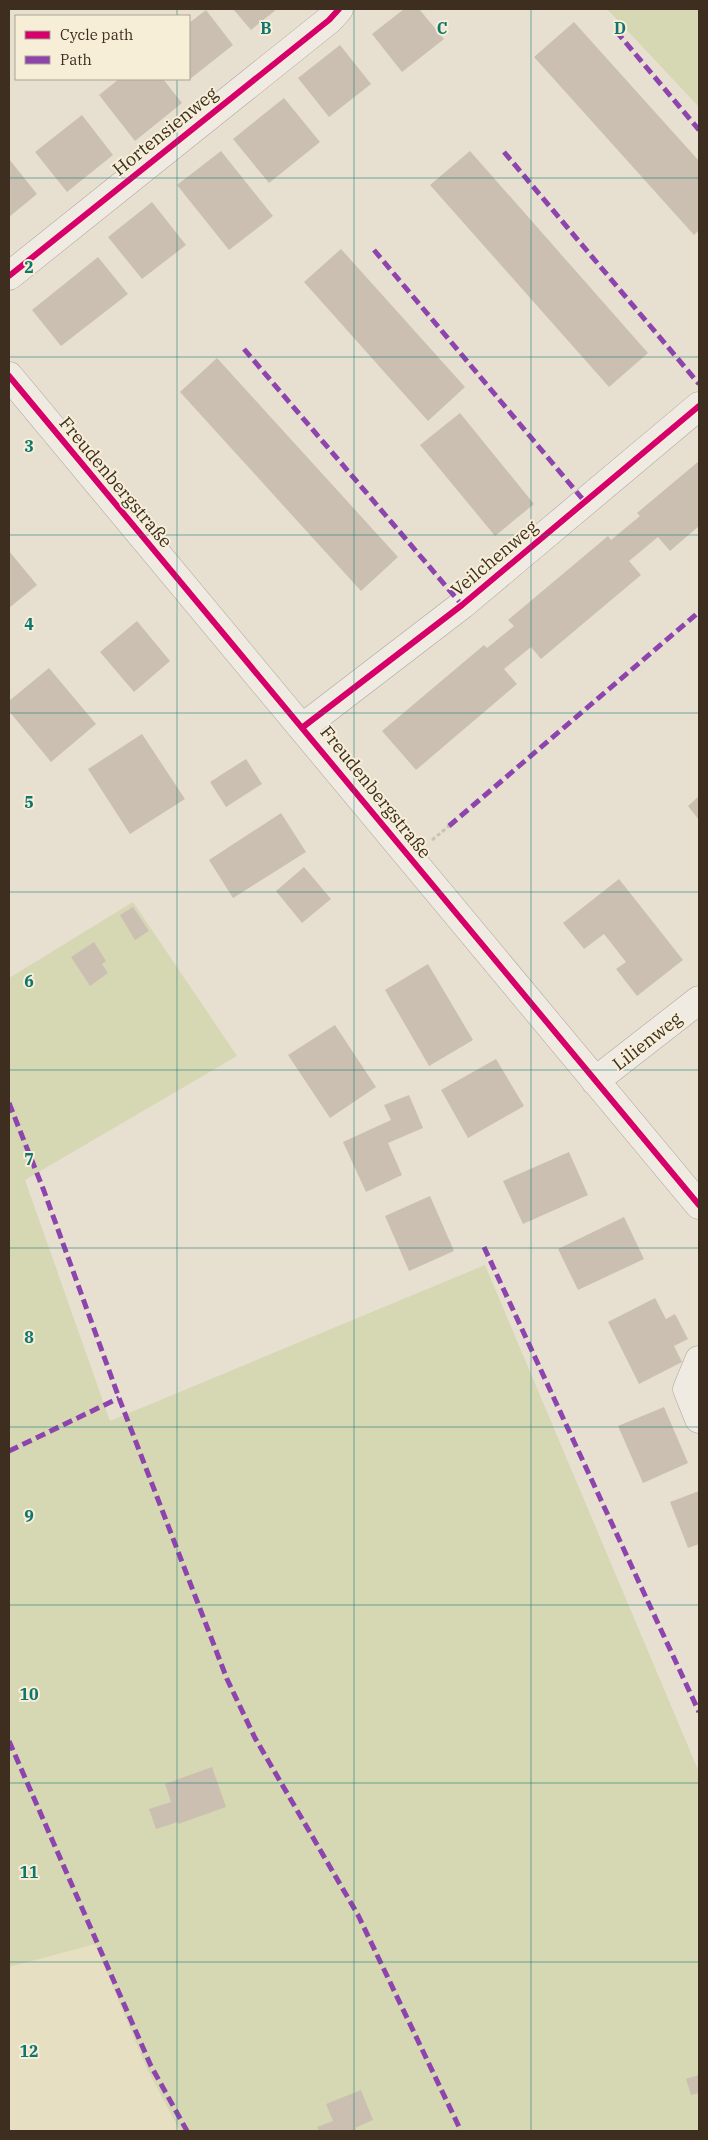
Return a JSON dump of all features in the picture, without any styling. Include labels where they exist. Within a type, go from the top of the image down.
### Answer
[{"type":"street","name":"Hortensienweg","points":[[9,276],[329,20],[340,9]]},
{"type":"street","name":"Freudenbergstraße","points":[[9,376],[699,1205]]},
{"type":"street","name":"Veilchenweg","points":[[303,727],[462,605],[699,406]]},
{"type":"street","name":"Lilienweg","points":[[595,1081],[699,1000]]},
{"type":"street","points":[[699,1360],[687,1389],[699,1419]]},
{"type":"shaded area","points":[[95,1943],[147,2069],[180,2131],[9,2131],[9,1967]]},
{"type":"green space","points":[[607,9],[699,9],[699,107]]},
{"type":"green space","points":[[133,902],[237,1056],[25,1180],[110,1421],[485,1265],[699,1772],[699,2131],[180,2131],[147,2069],[95,1944],[9,1967],[9,978]]},
{"type":"building","points":[[233,9],[277,9],[251,30]]},
{"type":"building","points":[[404,9],[419,9],[444,39],[402,72],[372,34]]},
{"type":"building","points":[[206,10],[233,45],[190,79],[190,22]]},
{"type":"building","points":[[574,22],[699,161],[699,230],[694,235],[534,57]]},
{"type":"building","points":[[340,45],[371,84],[329,117],[298,78]]},
{"type":"building","points":[[118,80],[164,80],[182,103],[135,141],[99,95]]},
{"type":"building","points":[[284,98],[320,142],[269,183],[233,139]]},
{"type":"building","points":[[82,115],[113,155],[67,192],[35,152]]},
{"type":"building","points":[[221,151],[273,216],[229,250],[177,185]]},
{"type":"building","points":[[470,151],[648,353],[609,387],[430,185]]},
{"type":"building","points":[[9,159],[37,194],[9,217]]},
{"type":"building","points":[[152,202],[186,245],[142,279],[108,237]]},
{"type":"building","points":[[341,249],[465,387],[428,421],[304,282]]},
{"type":"building","points":[[98,257],[128,294],[61,346],[32,310]]},
{"type":"building","points":[[217,358],[398,557],[361,591],[180,392]]},
{"type":"building","points":[[460,413],[534,504],[495,536],[420,445]]},
{"type":"building","points":[[699,461],[699,526],[670,551],[658,537],[629,561],[641,575],[541,659],[531,647],[504,669],[517,684],[416,770],[382,731],[484,645],[487,648],[514,626],[508,620],[608,536],[611,540],[640,516],[637,513]]},
{"type":"building","points":[[9,551],[37,585],[9,608]]},
{"type":"building","points":[[137,621],[170,661],[134,692],[100,652]]},
{"type":"building","points":[[49,668],[96,724],[51,762],[9,711],[9,701]]},
{"type":"building","points":[[142,734],[185,799],[130,834],[88,769]]},
{"type":"building","points":[[246,759],[262,784],[226,807],[210,782]]},
{"type":"building","points":[[699,796],[699,820],[688,806]]},
{"type":"building","points":[[281,813],[306,852],[233,898],[209,860]]},
{"type":"building","points":[[304,867],[331,899],[302,923],[276,891]]},
{"type":"building","points":[[619,879],[683,960],[637,996],[616,969],[626,962],[604,934],[584,949],[563,923]]},
{"type":"building","points":[[133,907],[149,931],[135,940],[120,915]]},
{"type":"building","points":[[94,942],[106,961],[102,964],[108,973],[90,986],[71,957]]},
{"type":"building","points":[[428,964],[473,1040],[429,1066],[385,990]]},
{"type":"building","points":[[335,1025],[376,1087],[330,1118],[288,1055]]},
{"type":"building","points":[[496,1059],[524,1106],[468,1138],[441,1090]]},
{"type":"building","points":[[409,1095],[423,1128],[388,1143],[402,1175],[366,1192],[343,1142],[391,1120],[384,1105]]},
{"type":"building","points":[[569,1152],[588,1195],[523,1224],[503,1181]]},
{"type":"building","points":[[430,1196],[454,1251],[409,1271],[385,1216]]},
{"type":"building","points":[[624,1217],[644,1259],[578,1290],[558,1249]]},
{"type":"building","points":[[655,1298],[666,1319],[675,1314],[688,1339],[674,1346],[682,1362],[639,1384],[608,1322]]},
{"type":"building","points":[[664,1407],[688,1463],[643,1483],[618,1426]]},
{"type":"building","points":[[699,1491],[699,1544],[688,1548],[670,1502]]},
{"type":"building","points":[[212,1767],[226,1807],[178,1824],[178,1822],[156,1829],[149,1809],[171,1802],[165,1784]]},
{"type":"building","points":[[699,2075],[699,2093],[691,2095],[686,2079]]},
{"type":"building","points":[[361,2090],[373,2120],[355,2128],[357,2131],[319,2131],[317,2127],[333,2121],[326,2104]]},
{"type":"marked path","points":[[616,31],[699,130]]},
{"type":"marked path","points":[[504,152],[699,384]]},
{"type":"marked path","points":[[374,250],[585,502]]},
{"type":"marked path","points":[[244,349],[462,605]]},
{"type":"marked path","points":[[449,826],[699,612]]},
{"type":"marked path","points":[[9,1103],[44,1191],[119,1398],[227,1679],[255,1738],[358,1915],[461,2131]]},
{"type":"marked path","points":[[484,1247],[699,1712]]},
{"type":"marked path","points":[[9,1451],[119,1398]]},
{"type":"marked path","points":[[9,1741],[151,2066],[187,2131]]},
{"type":"cycle path","points":[[9,276],[329,20],[339,9]]},
{"type":"cycle path","points":[[9,376],[699,1205]]},
{"type":"cycle path","points":[[303,727],[462,605],[699,406]]}]
